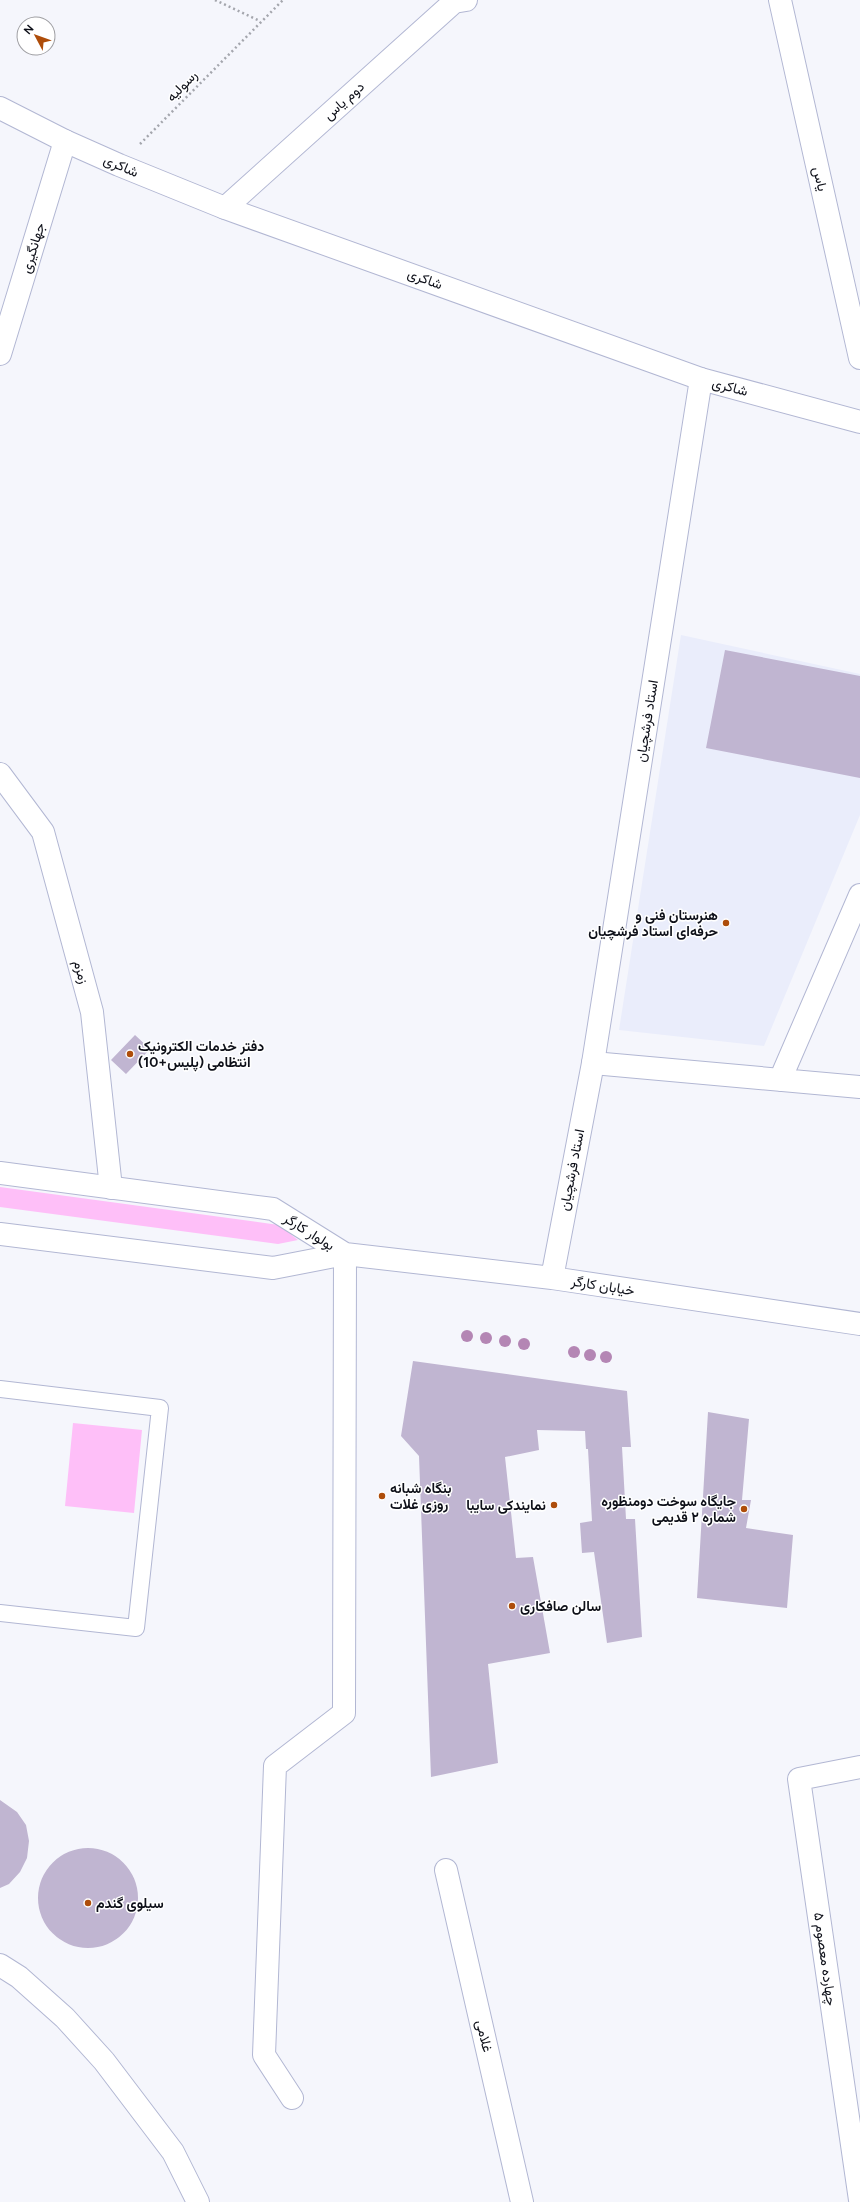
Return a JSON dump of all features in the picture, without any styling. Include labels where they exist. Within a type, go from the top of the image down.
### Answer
[{"type":"street","name":"دوم یاس","points":[[225,208],[454,2],[466,0]]},
{"type":"street","name":"یاس","points":[[780,0],[860,358]]},
{"type":"street","name":"شاکری","points":[[0,108],[65,141],[119,165],[225,208],[701,378],[860,422]]},
{"type":"street","name":"جهانگیری","points":[[0,354],[65,141]]},
{"type":"street","name":"استاد فرشچیان","points":[[552,1278],[593,1063],[701,378]]},
{"type":"street","name":"زمزم","points":[[0,774],[43,832],[92,1012],[111,1188]]},
{"type":"street","points":[[780,1080],[860,895]]},
{"type":"street","points":[[593,1063],[860,1087]]},
{"type":"street","name":"بولوار کارگر","points":[[0,1173],[273,1209],[345,1254]]},
{"type":"street","name":"بولوار کارگر","points":[[0,1234],[273,1268],[345,1254]]},
{"type":"street","points":[[292,2098],[264,2055],[275,1766],[344,1713],[345,1254]]},
{"type":"street","name":"خیابان کارگر","points":[[345,1254],[552,1278],[860,1324]]},
{"type":"street","name":"چهارده معصوم ۵","points":[[860,1767],[799,1779],[860,2200]]},
{"type":"street","name":"غلامی","points":[[446,1870],[522,2202]]},
{"type":"street","points":[[0,1965],[19,1977],[65,2018],[104,2061],[173,2152],[198,2202]]},
{"type":"lane","points":[[0,1389],[160,1408],[136,1628],[0,1613]]},
{"type":"path","points":[[215,0],[260,22]]},
{"type":"path","name":"رسولیه","points":[[119,165],[283,0]]},
{"type":"shaded area","name":"هنرستان فنی و حرفه‌ای استاد فرشچیان","points":[[681,635],[860,674],[860,815],[764,1046],[619,1030]]},
{"type":"shaded area","points":[[0,1187],[279,1225],[298,1240],[278,1244],[0,1207]]},
{"type":"shaded area","points":[[73,1423],[142,1430],[134,1513],[65,1506]]},
{"type":"building","points":[[725,650],[860,676],[860,778],[706,748]]},
{"type":"building","name":"دفتر خدمات الکترونیک انتظامی (پلیس+10)","points":[[135,1035],[150,1049],[126,1074],[111,1060]]},
{"type":"building","points":[[413,1361],[627,1391],[631,1447],[622,1447],[626,1519],[635,1519],[642,1637],[607,1643],[594,1552],[582,1553],[580,1523],[592,1521],[588,1449],[586,1449],[585,1431],[537,1430],[539,1450],[505,1457],[516,1558],[533,1557],[550,1653],[488,1664],[498,1763],[431,1777],[419,1456],[401,1436]]},
{"type":"building","points":[[708,1412],[749,1419],[742,1500],[751,1500],[746,1528],[793,1535],[787,1608],[697,1598]]},
{"type":"building","points":[[0,1800],[17,1812],[26,1825],[29,1841],[27,1858],[20,1872],[9,1884],[0,1888]]},
{"type":"building","name":"سیلوی گندم","points":[[88,1848],[107,1852],[123,1863],[134,1879],[138,1898],[134,1917],[123,1933],[107,1944],[88,1948],[69,1944],[53,1933],[42,1917],[38,1898],[42,1879],[53,1863],[69,1852]]},
{"type":"place","name":"هنرستان فنی و حرفه‌ای استاد فرشچیان","points":[[726,923]]},
{"type":"place","name":"دفتر خدمات الکترونیک انتظامی (پلیس+10)","points":[[130,1054]]},
{"type":"place","name":"بنگاه شبانه روزی غلات","points":[[382,1496]]},
{"type":"place","name":"نمايندكى سايبا","points":[[554,1505]]},
{"type":"place","name":"جایگاه سوخت دومنظوره شماره ۲ قدیمی","points":[[744,1509]]},
{"type":"place","name":"سالن صافكارى","points":[[512,1606]]},
{"type":"place","name":"سیلوی گندم","points":[[88,1903]]}]
